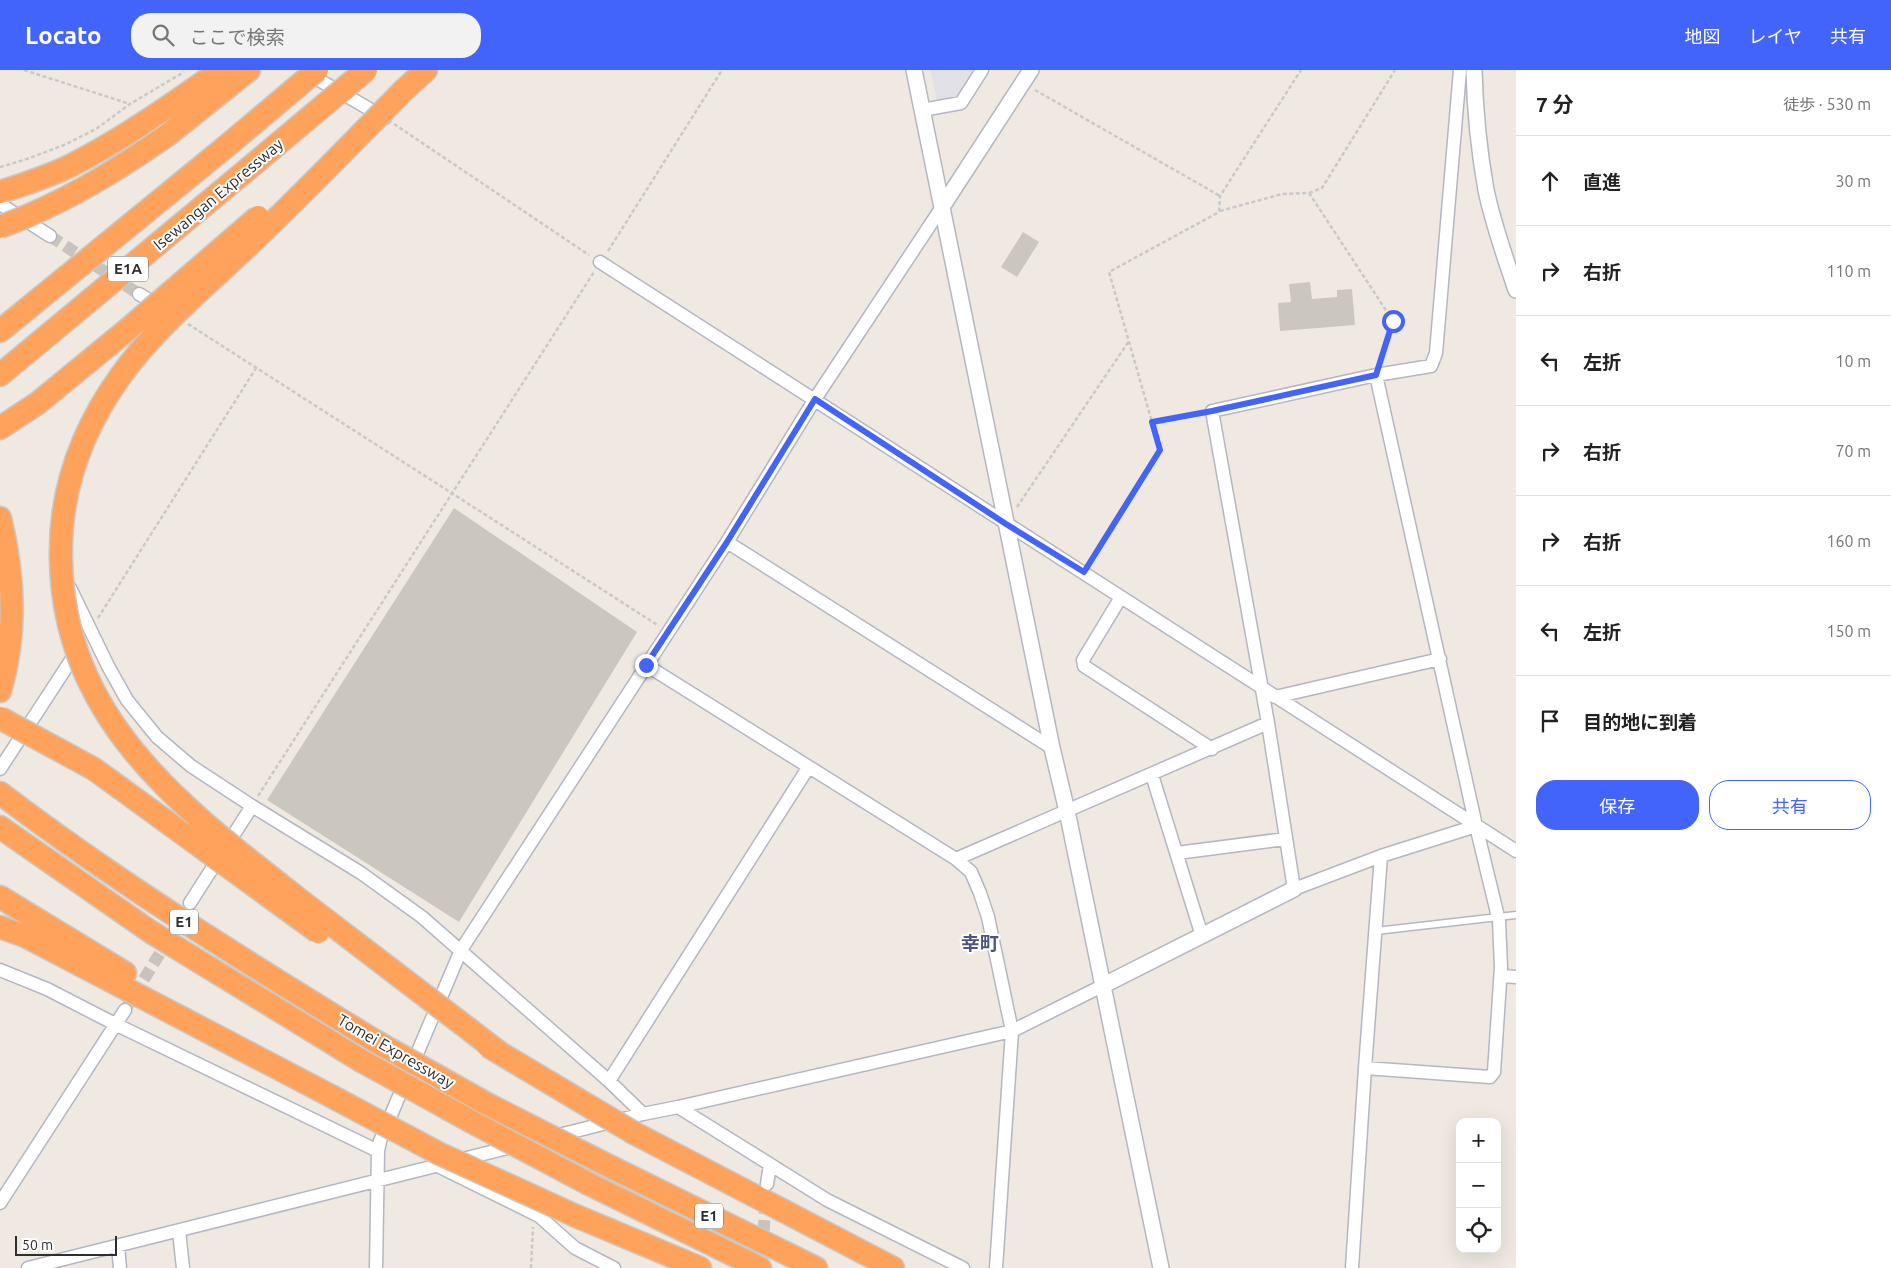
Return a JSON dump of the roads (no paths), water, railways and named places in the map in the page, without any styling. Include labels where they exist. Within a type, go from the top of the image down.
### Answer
[{"type":"highway","points":[[0,192],[67,167],[115,141],[221,70]]},
{"type":"highway","points":[[0,227],[33,215],[90,186],[169,134],[249,70]]},
{"type":"highway","name":"Isewangan Expressway","points":[[0,331],[317,70]]},
{"type":"highway","name":"Isewangan Expressway","points":[[4,372],[366,70]]},
{"type":"highway","points":[[0,428],[38,403],[127,330],[426,70]]},
{"type":"highway","points":[[404,90],[287,209],[155,335],[122,373],[101,405],[86,435],[72,471],[63,505],[60,542],[61,579],[66,622],[80,664],[97,699],[119,733],[153,774],[223,839],[500,1053]]},
{"type":"highway","points":[[0,518],[11,577],[12,612],[11,637],[0,691]]},
{"type":"highway","points":[[0,718],[94,770],[399,990],[500,1053],[638,1124],[893,1268]]},
{"type":"highway","name":"Tomei Expressway","points":[[0,793],[32,818],[166,911],[375,1040],[487,1104],[816,1268]]},
{"type":"highway","name":"Tomei Expressway","points":[[0,827],[151,932],[360,1060],[474,1124],[589,1184],[760,1268]]},
{"type":"highway","points":[[0,897],[298,1079]]},
{"type":"highway","points":[[0,926],[25,936],[438,1153],[576,1216],[700,1268]]},
{"type":"street","points":[[302,70],[387,119]]},
{"type":"street","points":[[440,70],[170,312],[112,380],[98,402],[68,462],[57,505],[55,544],[69,586],[128,700],[157,737],[192,766],[252,806],[361,873],[422,918],[461,950],[609,1081],[638,1124]]},
{"type":"street","points":[[914,70],[1052,748],[1161,1268]]},
{"type":"street","points":[[922,110],[961,103],[982,70]]},
{"type":"street","points":[[1294,889],[1268,723],[1212,411],[1376,375],[1431,366],[1436,353],[1460,70]]},
{"type":"street","points":[[1474,70],[1478,133],[1486,189],[1516,290]]},
{"type":"street","points":[[376,1268],[378,1151],[380,1141],[461,950],[727,542],[815,399],[1027,76]]},
{"type":"street","points":[[0,204],[50,236]]},
{"type":"street","points":[[600,262],[1516,851]]},
{"type":"street","points":[[138,294],[170,312]]},
{"type":"street","points":[[1364,1068],[1490,1077],[1494,1072],[1501,976],[1498,916],[1476,826],[1376,375]]},
{"type":"street","points":[[727,542],[1052,748]]},
{"type":"street","points":[[1121,597],[1082,660],[1084,666],[1212,749]]},
{"type":"street","points":[[0,769],[91,629]]},
{"type":"street","points":[[1275,697],[1440,659]]},
{"type":"street","points":[[646,665],[956,859],[971,872],[988,916],[1012,1031],[996,1268]]},
{"type":"street","points":[[956,859],[1268,723]]},
{"type":"street","points":[[609,1081],[808,768]]},
{"type":"street","points":[[1152,775],[1202,936]]},
{"type":"street","points":[[190,903],[252,806]]},
{"type":"street","points":[[28,1268],[438,1166],[638,1124],[678,1108],[1012,1031],[1294,889],[1381,856],[1476,826]]},
{"type":"street","points":[[1177,853],[1285,839]]},
{"type":"street","points":[[1352,1268],[1364,1068],[1381,856]]},
{"type":"street","points":[[0,970],[47,989],[115,1024],[378,1151]]},
{"type":"street","points":[[1501,976],[1516,977]]},
{"type":"street","points":[[0,1203],[125,1010]]},
{"type":"street","points":[[678,1108],[827,1200],[963,1268]]},
{"type":"street","points":[[768,1184],[770,1165]]},
{"type":"street","points":[[438,1166],[539,1216],[575,1248],[614,1268]]},
{"type":"street","points":[[179,1231],[183,1268]]},
{"type":"street","points":[[118,1246],[120,1268]]},
{"type":"lane","points":[[1376,930],[1516,915]]},
{"type":"tunnel","points":[[50,236],[139,294]]},
{"type":"tunnel","points":[[125,1010],[184,914]]},
{"type":"tunnel","points":[[761,1268],[766,1197]]},
{"type":"district","name":"幸町","points":[[980,943]]}]
